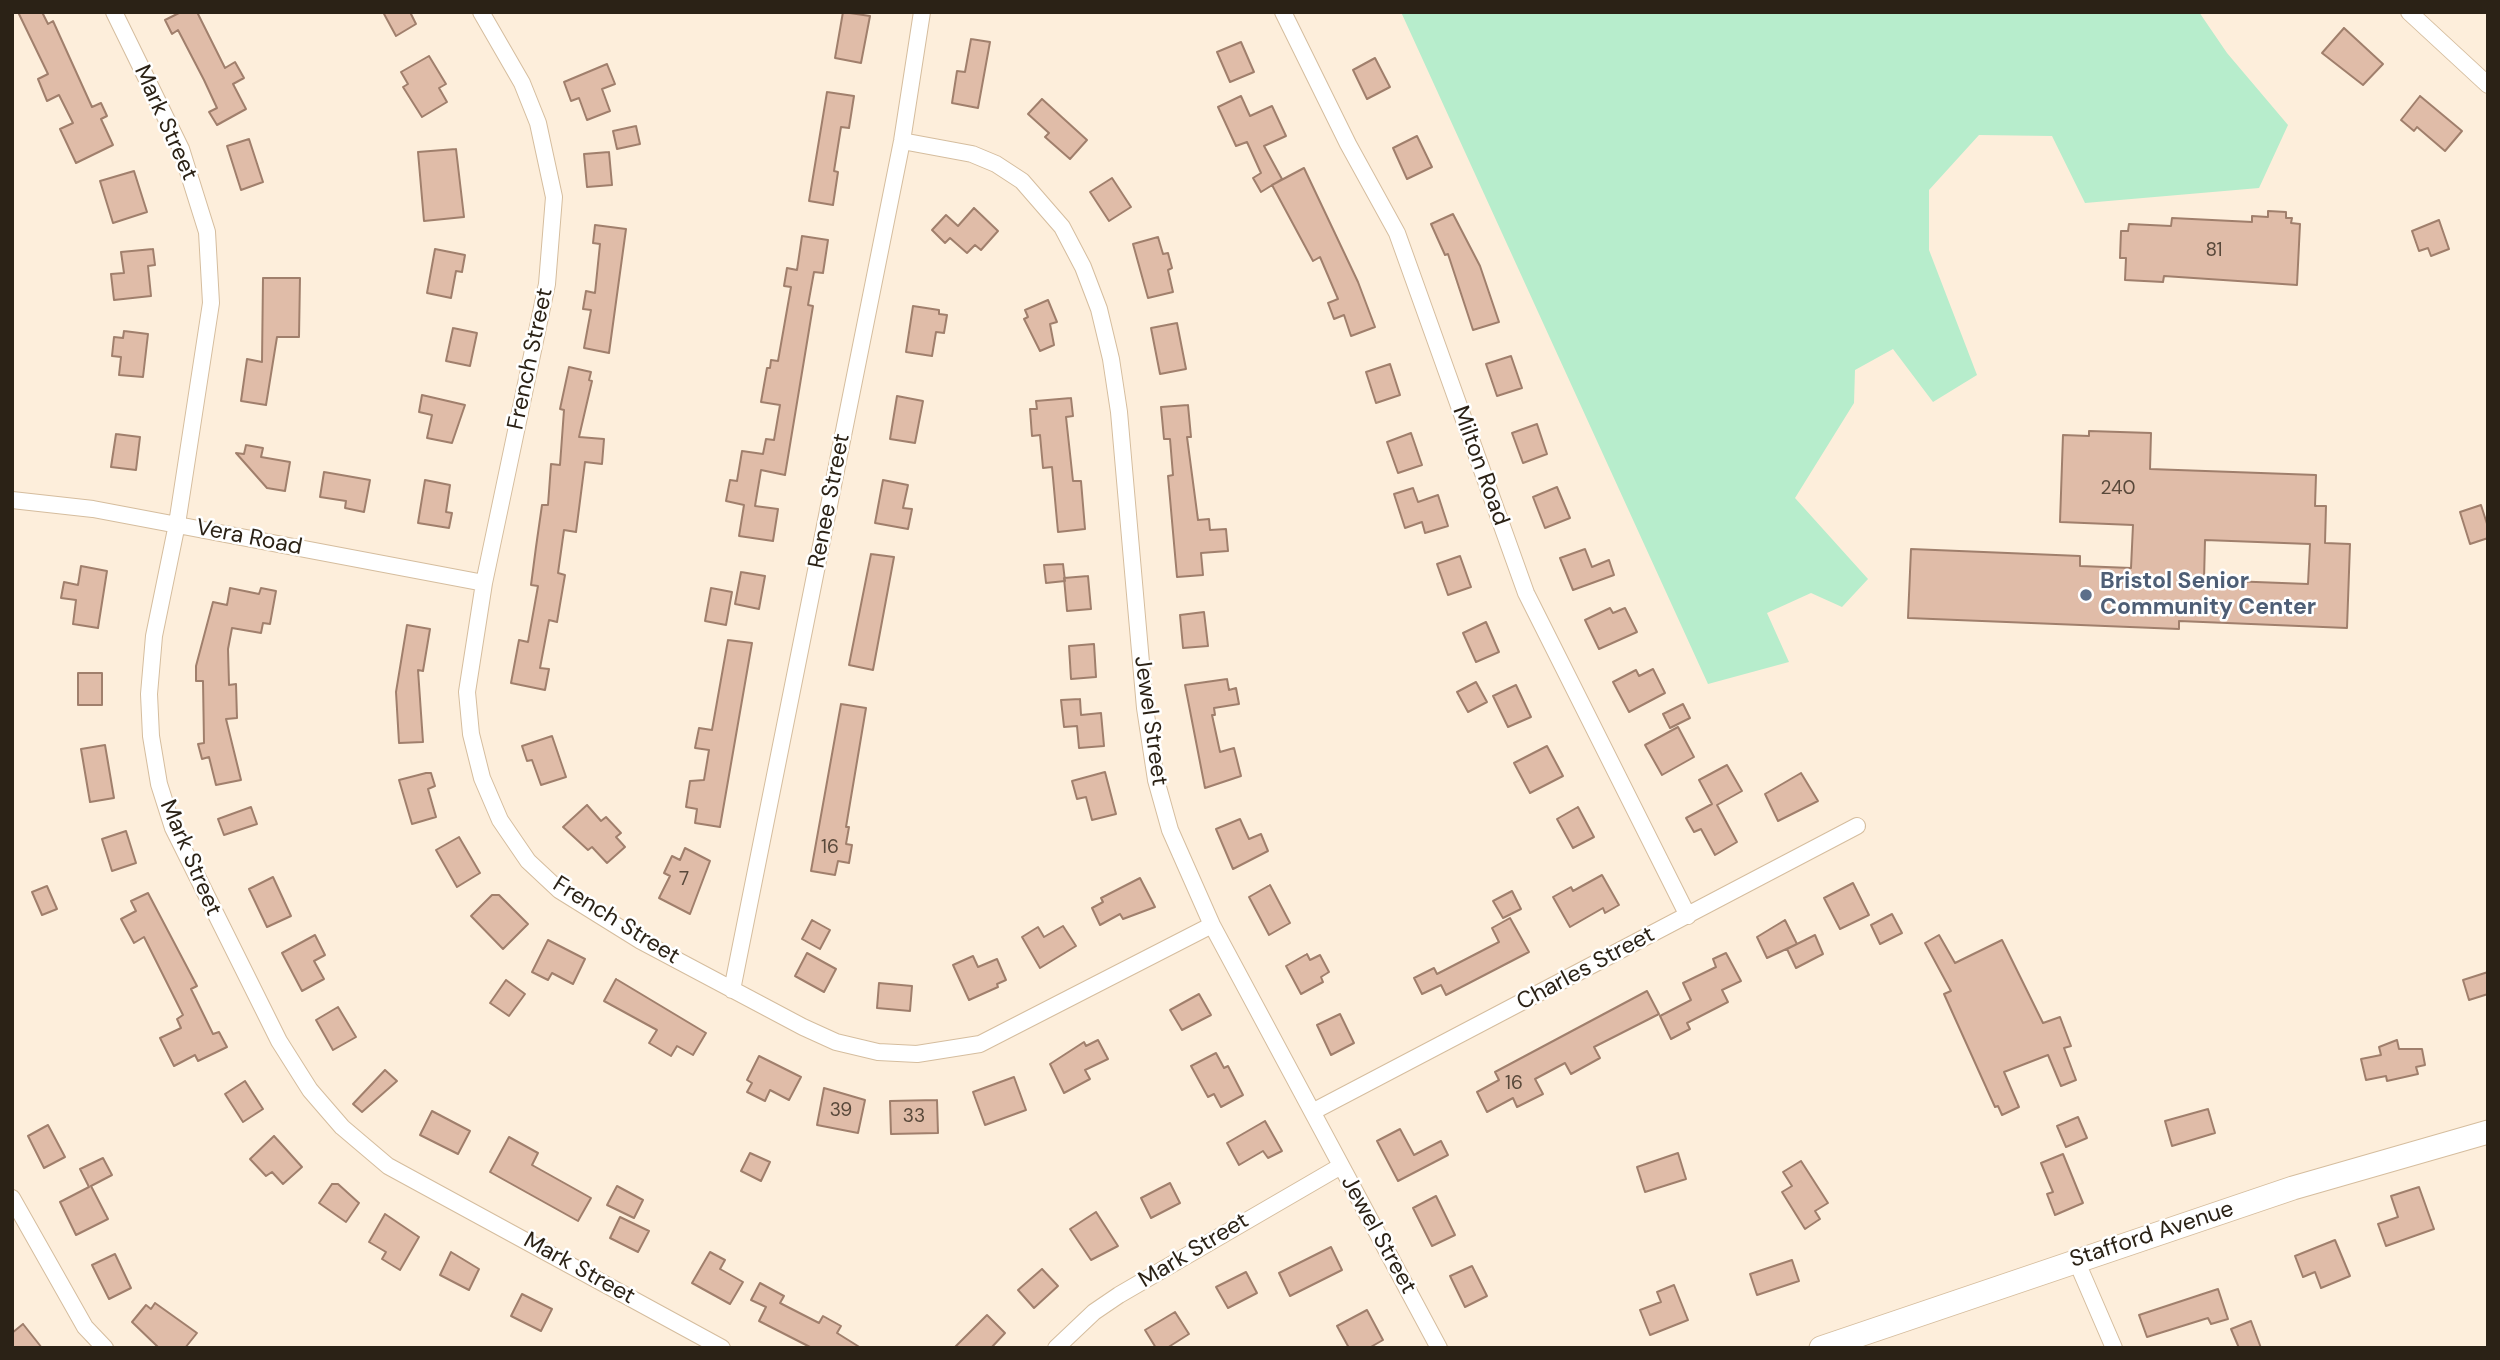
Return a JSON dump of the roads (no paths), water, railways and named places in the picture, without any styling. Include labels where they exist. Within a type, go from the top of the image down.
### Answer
[{"type":"main road","name":"Stafford Avenue","points":[[1821,1348],[2293,1188],[2488,1132]]},
{"type":"street","name":"Mark Street","points":[[114,12],[181,149],[207,232],[211,303],[177,524],[154,636],[149,694],[150,736],[159,784],[173,828],[222,932],[279,1041],[310,1090],[342,1127],[388,1166],[722,1348]]},
{"type":"street","name":"French Street","points":[[481,12],[522,83],[537,123],[554,197],[547,284],[484,583],[467,692],[471,734],[482,778],[500,820],[528,861],[559,890],[641,941],[836,1042],[878,1052],[917,1054],[980,1044],[1212,925]]},
{"type":"street","name":"Renee Street","points":[[732,990],[902,141],[922,12]]},
{"type":"street","name":"Milton Road","points":[[1283,12],[1348,144],[1397,233],[1526,593],[1688,916]]},
{"type":"street","points":[[2409,12],[2488,85]]},
{"type":"street","name":"Jewel Street","points":[[902,141],[972,154],[996,164],[1022,181],[1062,227],[1083,267],[1099,309],[1119,412],[1141,670],[1156,780],[1170,830],[1212,925],[1440,1348]]},
{"type":"street","name":"Vera Road","points":[[12,500],[93,509],[484,583]]},
{"type":"street","name":"Charles Street","points":[[1314,1111],[1857,826]]},
{"type":"street","name":"Mark Street","points":[[1056,1348],[1094,1312],[1119,1295],[1341,1166]]},
{"type":"street","points":[[12,1198],[85,1327],[105,1348]]},
{"type":"street","points":[[2076,1260],[2114,1348]]},
{"type":"place","name":"Bristol Senior Community Center","points":[[2086,595]]}]
